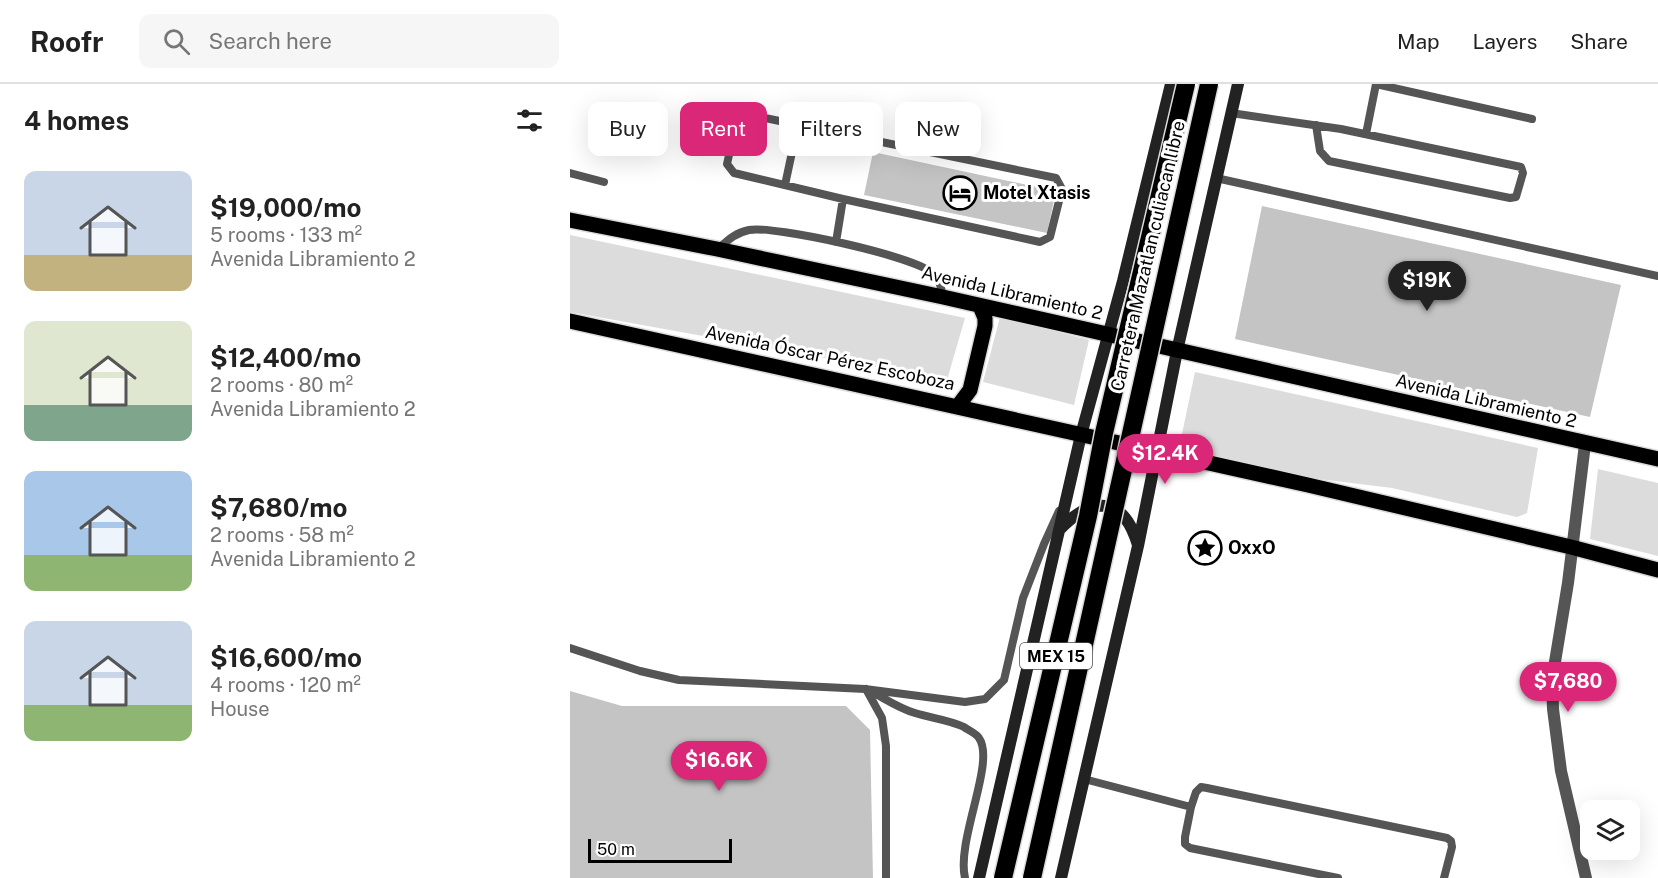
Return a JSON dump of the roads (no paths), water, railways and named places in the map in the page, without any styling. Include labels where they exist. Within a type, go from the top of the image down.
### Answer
[{"type":"highway","name":"MEX 15","points":[[1003,878],[1186,84]]},
{"type":"highway","name":"Carretera Mazatlan culiacan libre","points":[[1032,878],[1209,84]]},
{"type":"main road","points":[[979,878],[1081,435],[1171,84]]},
{"type":"main road","points":[[1061,878],[1138,546],[1177,351],[1238,84]]},
{"type":"main road","name":"Avenida Libramiento 2","points":[[570,220],[944,297],[1658,459]]},
{"type":"main road","points":[[958,406],[970,390],[985,326],[985,318],[980,306]]},
{"type":"main road","name":"Avenida Óscar Pérez Escoboza","points":[[570,321],[1081,435]]},
{"type":"main road","points":[[1081,435],[1308,485],[1571,547],[1658,570]]},
{"type":"main road","points":[[1059,531],[1087,508],[1104,506],[1119,511],[1125,516],[1138,546]]},
{"type":"street","name":"Avenida Libramiento 2","points":[[1585,444],[1565,604],[1552,680],[1553,709],[1561,771],[1586,878]]},
{"type":"lane","points":[[1366,134],[1376,84],[1532,119]]},
{"type":"lane","points":[[1231,113],[1316,125],[1366,134],[1521,167],[1523,173],[1516,196],[1510,198],[1329,161],[1320,151],[1316,125]]},
{"type":"lane","points":[[779,120],[746,114],[737,119],[727,164],[734,173],[1040,242],[1050,237],[1062,189],[1056,178],[883,142]]},
{"type":"lane","points":[[785,185],[791,156]]},
{"type":"lane","points":[[570,174],[604,182]]},
{"type":"lane","points":[[1216,178],[1658,276]]},
{"type":"lane","points":[[836,242],[843,199]]},
{"type":"lane","points":[[717,249],[735,234],[752,230],[836,242],[890,255],[930,271],[938,279],[944,297]]},
{"type":"lane","points":[[570,648],[640,671],[679,680],[865,689],[965,702],[985,699],[1004,680],[1023,598],[1044,544],[1066,498]]},
{"type":"lane","points":[[865,689],[882,718],[886,746],[886,878]]},
{"type":"lane","points":[[865,689],[912,712],[962,726],[979,737],[984,752],[981,776],[965,843],[963,868],[965,878]]},
{"type":"lane","points":[[1084,779],[1191,807]]},
{"type":"lane","points":[[1338,878],[1190,848],[1185,844],[1185,837],[1196,792],[1201,788],[1207,788],[1447,838],[1451,841],[1452,847],[1444,878]]},
{"type":"place","name":"Motel Xtasis","points":[[960,193]]},
{"type":"place","name":"OxxO","points":[[1205,548]]}]
